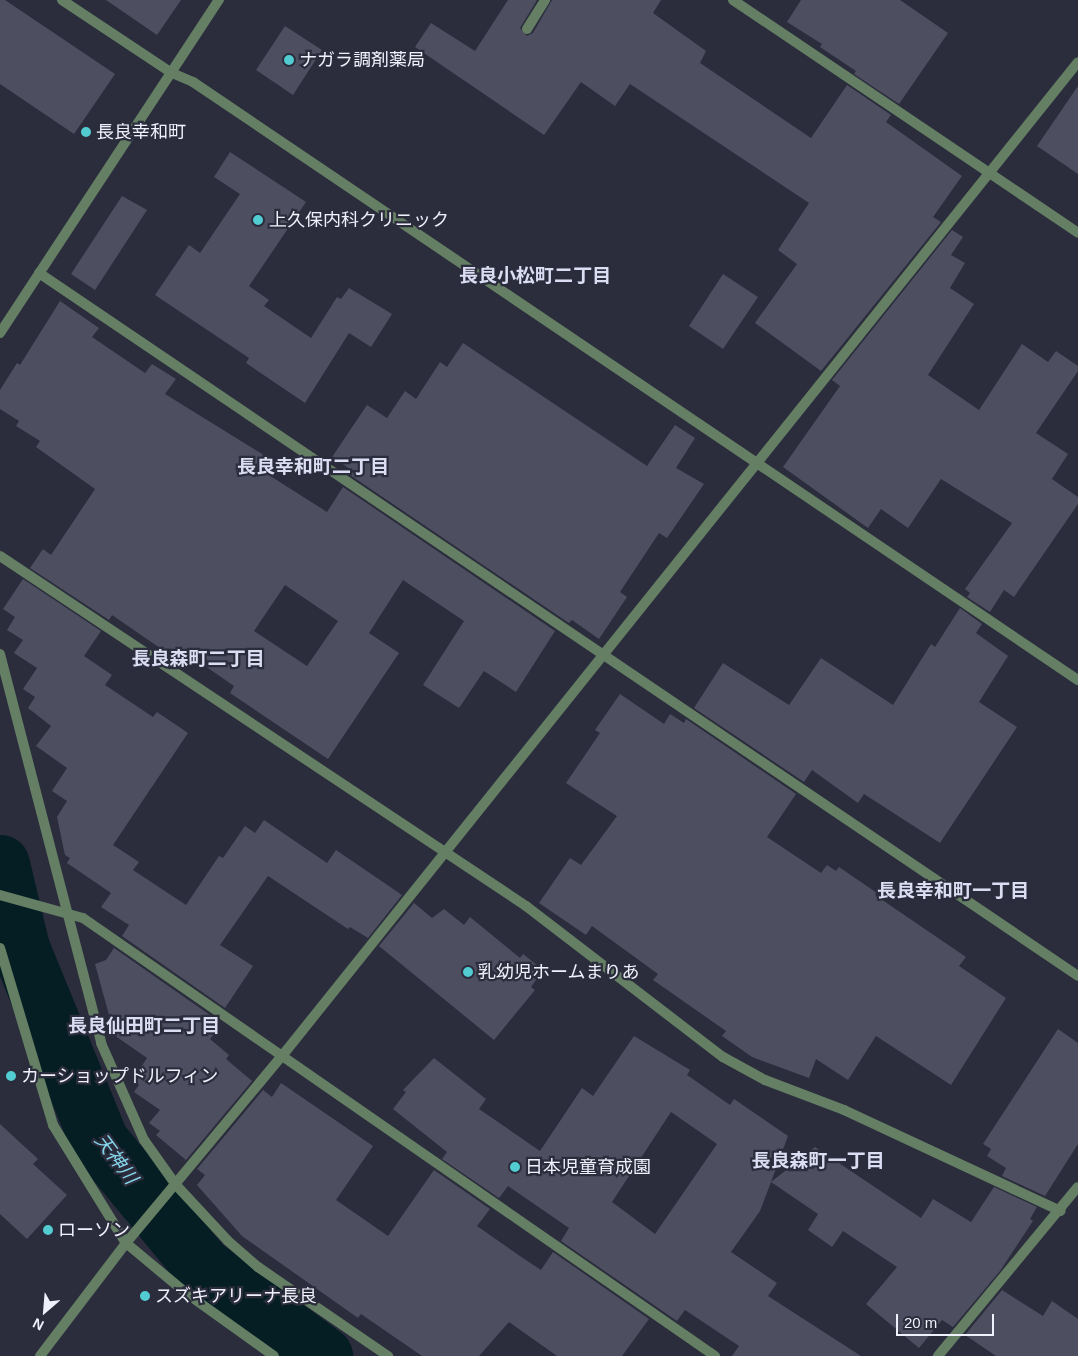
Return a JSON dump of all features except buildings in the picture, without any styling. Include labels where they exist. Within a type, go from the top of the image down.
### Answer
[{"type":"street","points":[[62,0],[172,73],[192,82],[1078,680]]},
{"type":"street","points":[[0,333],[219,0]]},
{"type":"street","points":[[527,29],[545,0]]},
{"type":"street","points":[[733,0],[1078,233]]},
{"type":"street","points":[[40,1356],[126,1243],[282,1056],[1078,62]]},
{"type":"street","points":[[39,273],[1078,976]]},
{"type":"street","points":[[0,556],[526,906],[723,1057],[765,1080],[844,1110],[1061,1211]]},
{"type":"street","points":[[0,654],[101,1043],[144,1140],[172,1189],[228,1241],[258,1267],[388,1356]]},
{"type":"street","points":[[0,896],[56,909],[82,918],[715,1356]]},
{"type":"street","points":[[0,948],[54,1125],[126,1243],[186,1293],[274,1356]]},
{"type":"street","points":[[938,1356],[1061,1211],[1078,1187]]},
{"type":"waterway","name":"天神川","points":[[0,864],[20,948],[99,1141],[202,1266],[323,1356]]},
{"type":"place","name":"ナガラ調剤薬局","points":[[289,60]]},
{"type":"place","name":"長良幸和町","points":[[86,132]]},
{"type":"place","name":"上久保内科クリニック","points":[[258,220]]},
{"type":"place","name":"乳幼児ホームまりあ","points":[[468,972]]},
{"type":"place","name":"カーショップドルフィン","points":[[11,1076]]},
{"type":"place","name":"日本児童育成園","points":[[515,1167]]},
{"type":"place","name":"ローソン","points":[[48,1230]]},
{"type":"place","name":"スズキアリーナ長良","points":[[145,1296]]},
{"type":"district","name":"長良小松町二丁目","points":[[535,276]]},
{"type":"district","name":"長良幸和町二丁目","points":[[313,467]]},
{"type":"district","name":"長良森町二丁目","points":[[198,659]]},
{"type":"district","name":"長良幸和町一丁目","points":[[953,891]]},
{"type":"district","name":"長良仙田町二丁目","points":[[144,1026]]},
{"type":"district","name":"長良森町一丁目","points":[[818,1161]]}]
